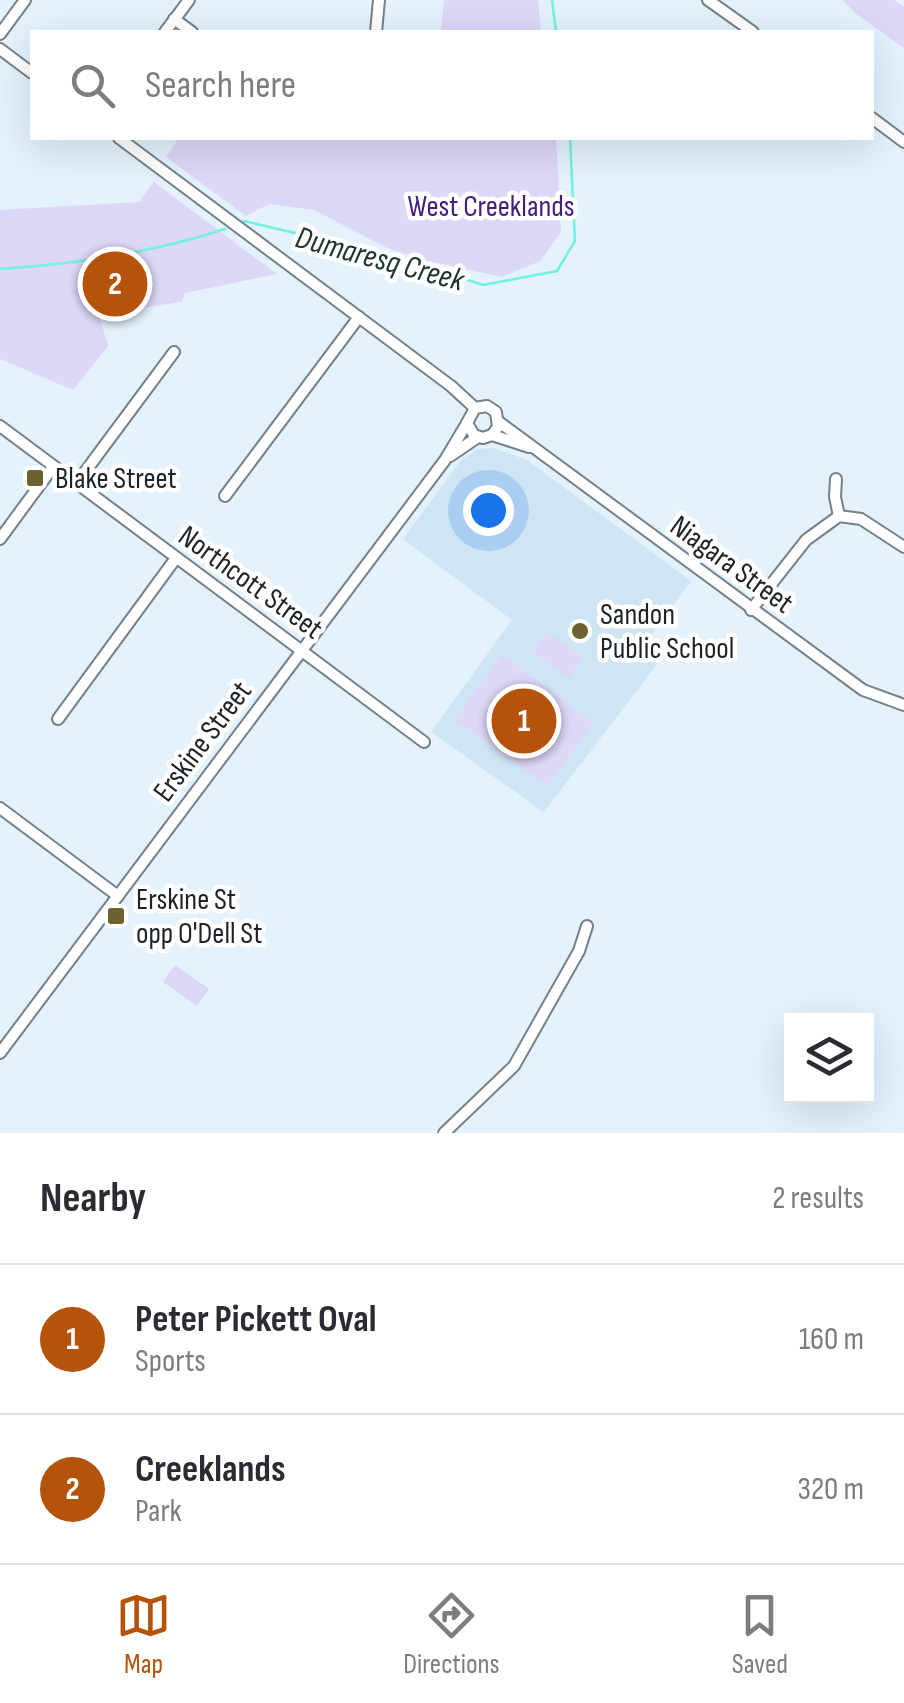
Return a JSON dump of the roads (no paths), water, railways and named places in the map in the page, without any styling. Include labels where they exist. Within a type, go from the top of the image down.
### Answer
[{"type":"street","points":[[0,34],[25,0]]},
{"type":"street","points":[[166,30],[189,0]]},
{"type":"street","points":[[376,30],[379,0]]},
{"type":"street","points":[[708,0],[750,30]]},
{"type":"street","points":[[174,19],[189,30]]},
{"type":"street","points":[[0,49],[30,72]]},
{"type":"street","points":[[874,120],[904,142]]},
{"type":"street","points":[[122,140],[475,408],[492,408],[499,422],[492,435],[478,437],[470,432],[467,423],[475,408]]},
{"type":"street","points":[[224,496],[360,318]]},
{"type":"street","points":[[76,484],[174,352]]},
{"type":"street","name":"Niagara Street","points":[[499,422],[863,690],[904,706]]},
{"type":"street","name":"Erskine Street","points":[[0,1053],[445,460],[467,423]]},
{"type":"street","name":"Northcott Street","points":[[0,426],[424,742]]},
{"type":"street","name":"Niagara Street","points":[[492,435],[538,450]]},
{"type":"street","name":"Erskine Street","points":[[445,460],[478,437]]},
{"type":"street","points":[[0,539],[53,466]]},
{"type":"street","points":[[836,479],[839,516]]},
{"type":"street","points":[[751,610],[806,540],[839,516],[862,519],[904,547]]},
{"type":"street","points":[[58,719],[176,558]]},
{"type":"street","points":[[0,808],[118,896]]},
{"type":"street","points":[[444,1133],[514,1066],[578,951],[587,926]]},
{"type":"waterway","name":"Dumaresq Creek","points":[[552,0],[556,30]]},
{"type":"waterway","name":"Dumaresq Creek","points":[[244,221],[401,258],[483,285],[557,271],[575,241],[570,140]]},
{"type":"waterway","name":"Dumaresq Creek","points":[[0,269],[114,256],[225,229]]},
{"type":"place","name":"Creeklands","points":[[115,284]]},
{"type":"place","name":"Blake Street","points":[[35,478]]},
{"type":"place","name":"Sandon Public School","points":[[580,631]]},
{"type":"place","name":"Peter Pickett Oval","points":[[524,721]]},
{"type":"place","name":"Erskine St opp O'Dell St","points":[[116,916]]},
{"type":"park label","name":"West Creeklands","points":[[491,206]]}]
